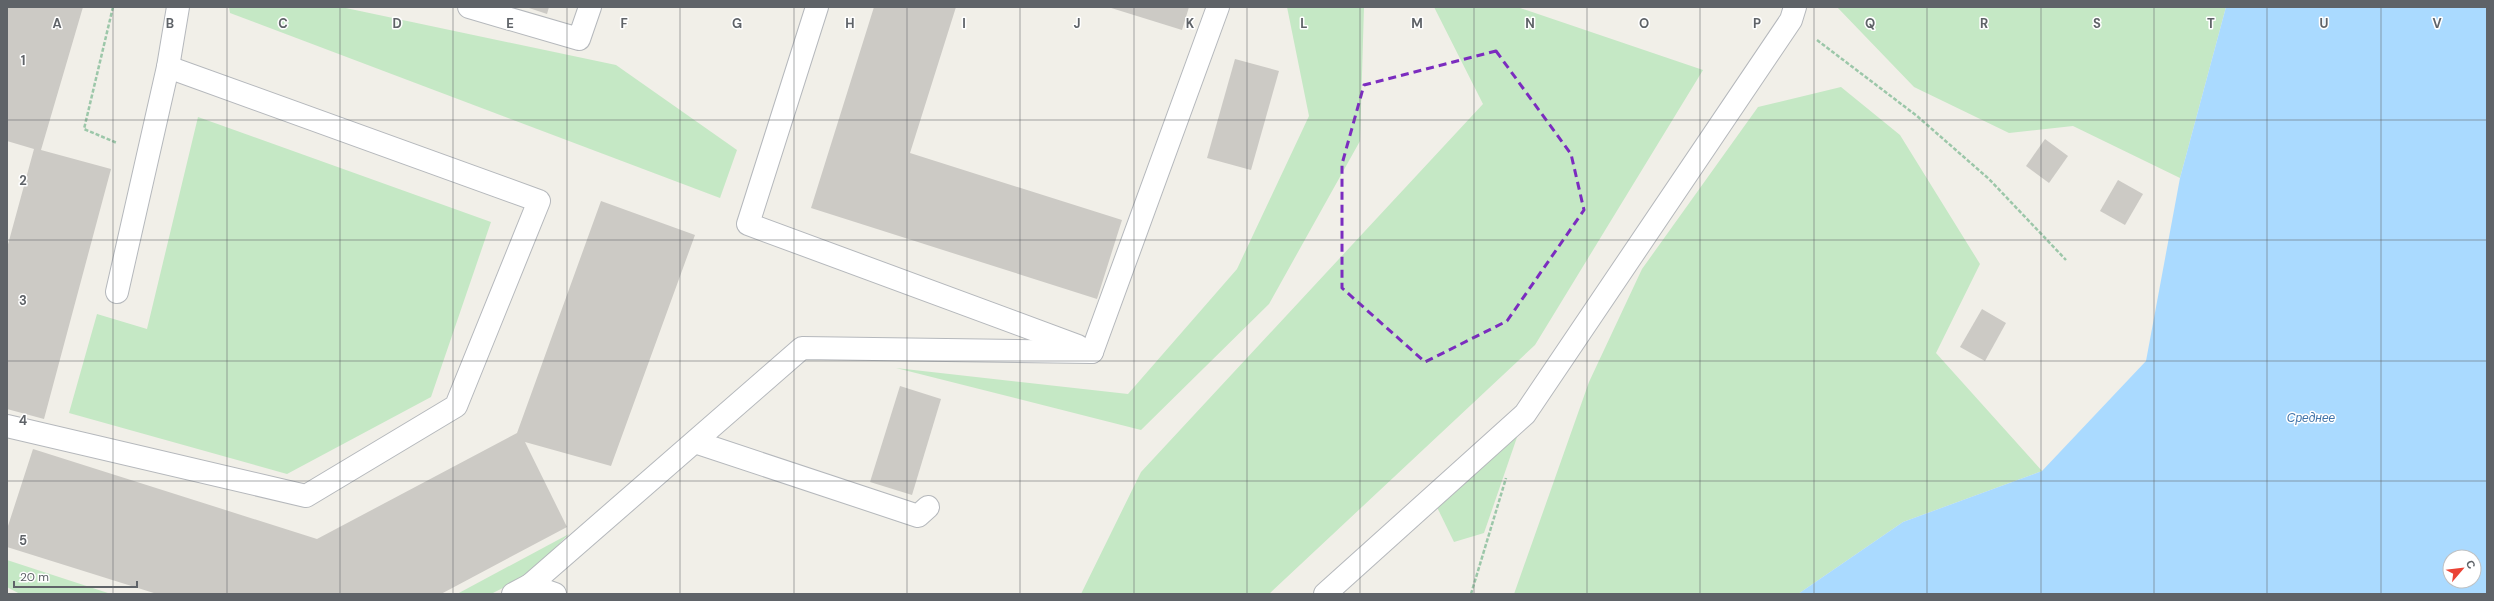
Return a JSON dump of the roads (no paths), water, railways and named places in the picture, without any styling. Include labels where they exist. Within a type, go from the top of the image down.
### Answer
[{"type":"lane","points":[[117,292],[168,67],[178,7]]},
{"type":"lane","points":[[469,7],[579,39],[590,7]]},
{"type":"lane","points":[[817,7],[748,224],[1092,352]]},
{"type":"lane","points":[[1092,352],[1218,7]]},
{"type":"lane","points":[[1325,594],[1525,414],[1793,14]]},
{"type":"lane","points":[[7,426],[306,496],[456,406],[539,201],[168,67]]},
{"type":"lane","points":[[522,589],[695,442],[802,348],[1092,352]]},
{"type":"lane","points":[[695,442],[918,516],[928,507]]},
{"type":"lane","points":[[522,589],[555,594]]},
{"type":"water","name":"Среднее","points":[[2226,7],[2487,7],[2487,594],[1798,594],[1903,522],[2042,471],[2146,361],[2180,178]]}]
